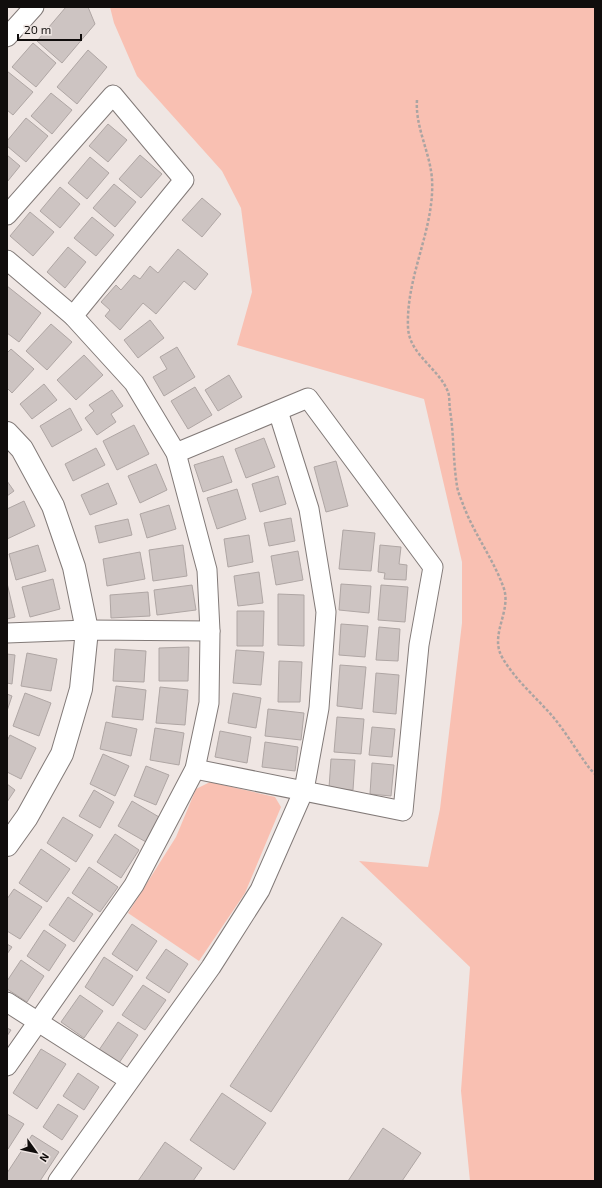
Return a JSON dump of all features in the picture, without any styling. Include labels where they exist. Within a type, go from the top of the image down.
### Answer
[{"type":"street","points":[[7,37],[34,7]]},
{"type":"street","points":[[7,215],[113,95],[184,180],[73,316]]},
{"type":"street","points":[[7,260],[73,316],[134,383],[176,453],[207,570],[210,631],[209,703],[195,769],[134,885],[7,1066]]},
{"type":"street","points":[[176,453],[308,398],[433,567],[419,645],[403,811],[195,769]]},
{"type":"street","points":[[58,1181],[211,967],[260,890],[304,790],[319,708],[326,612],[309,509],[278,411]]},
{"type":"street","points":[[7,433],[22,449],[53,506],[74,567],[87,630],[81,689],[62,754],[27,817],[7,845]]},
{"type":"street","points":[[7,634],[87,630],[210,631]]},
{"type":"street","points":[[7,1002],[37,1023],[129,1080]]},
{"type":"path","points":[[418,100],[416,112],[428,152],[432,180],[428,221],[415,266],[408,303],[408,330],[415,350],[432,368],[448,391],[454,436],[457,488],[472,526],[503,586],[507,597],[507,606],[497,645],[513,673],[555,719],[595,774]]},
{"type":"shaded area","points":[[110,7],[595,7],[595,1181],[470,1181],[461,1091],[470,967],[359,861],[428,867],[440,809],[462,623],[462,562],[424,399],[237,345],[252,292],[241,208],[222,171],[137,76],[114,23]]},
{"type":"shaded area","points":[[210,782],[275,797],[281,807],[245,893],[199,961],[128,913],[176,837],[196,789]]},
{"type":"building","points":[[66,7],[88,7],[95,24],[62,63],[37,41]]},
{"type":"building","points":[[33,43],[56,63],[36,87],[12,67]]},
{"type":"building","points":[[88,50],[107,67],[77,104],[57,87]]},
{"type":"building","points":[[7,71],[33,92],[13,115],[7,110]]},
{"type":"building","points":[[51,93],[72,110],[52,134],[31,116]]},
{"type":"building","points":[[26,118],[48,136],[26,162],[7,146],[7,141]]},
{"type":"building","points":[[108,124],[127,140],[108,162],[89,146]]},
{"type":"building","points":[[7,155],[20,166],[7,182]]},
{"type":"building","points":[[140,155],[162,174],[141,198],[119,179]]},
{"type":"building","points":[[90,157],[109,173],[87,199],[68,183]]},
{"type":"building","points":[[114,184],[136,202],[115,227],[93,208]]},
{"type":"building","points":[[60,187],[80,204],[60,228],[40,211]]},
{"type":"building","points":[[202,198],[221,214],[202,237],[182,220]]},
{"type":"building","points":[[30,212],[54,232],[33,256],[10,236]]},
{"type":"building","points":[[92,217],[114,235],[96,256],[74,238]]},
{"type":"building","points":[[68,247],[86,262],[65,288],[47,272]]},
{"type":"building","points":[[178,249],[208,274],[195,290],[184,281],[156,314],[143,303],[120,330],[105,316],[110,310],[101,302],[116,285],[121,290],[134,275],[140,279],[150,266],[158,273]]},
{"type":"building","points":[[7,286],[41,313],[19,342],[7,333]]},
{"type":"building","points":[[150,320],[164,338],[138,358],[124,340]]},
{"type":"building","points":[[51,324],[72,342],[47,370],[26,351]]},
{"type":"building","points":[[177,347],[195,377],[164,396],[153,377],[167,369],[160,357]]},
{"type":"building","points":[[11,349],[34,369],[12,393],[7,388],[7,353]]},
{"type":"building","points":[[84,355],[103,375],[76,400],[57,380]]},
{"type":"building","points":[[229,375],[242,397],[218,411],[205,390]]},
{"type":"building","points":[[44,384],[57,400],[32,419],[20,404]]},
{"type":"building","points":[[195,387],[212,415],[188,429],[171,401]]},
{"type":"building","points":[[112,390],[123,406],[111,414],[116,422],[97,435],[85,418],[94,411],[89,405]]},
{"type":"building","points":[[70,408],[82,430],[52,447],[40,426]]},
{"type":"building","points":[[134,425],[149,454],[117,470],[103,441]]},
{"type":"building","points":[[264,438],[275,467],[246,478],[235,449]]},
{"type":"building","points":[[96,448],[105,465],[73,481],[65,464]]},
{"type":"building","points":[[223,456],[232,482],[203,492],[194,465]]},
{"type":"building","points":[[336,461],[348,506],[326,512],[314,467]]},
{"type":"building","points":[[156,464],[167,490],[140,503],[128,476]]},
{"type":"building","points":[[278,476],[286,504],[260,512],[252,484]]},
{"type":"building","points":[[7,481],[14,491],[7,496]]},
{"type":"building","points":[[108,483],[117,504],[90,515],[81,495]]},
{"type":"building","points":[[237,489],[246,519],[217,529],[207,498]]},
{"type":"building","points":[[24,501],[35,526],[7,539],[7,509]]},
{"type":"building","points":[[169,505],[176,529],[147,538],[140,514]]},
{"type":"building","points":[[291,518],[295,541],[269,546],[264,523]]},
{"type":"building","points":[[128,519],[132,535],[99,543],[95,526]]},
{"type":"building","points":[[343,530],[375,533],[371,571],[339,569]]},
{"type":"building","points":[[249,535],[253,562],[228,567],[224,539]]},
{"type":"building","points":[[38,545],[46,571],[16,580],[9,554]]},
{"type":"building","points":[[183,545],[187,576],[153,581],[149,550]]},
{"type":"building","points":[[380,545],[401,547],[399,564],[407,565],[406,580],[384,579],[385,573],[378,572]]},
{"type":"building","points":[[298,551],[303,580],[276,585],[271,556]]},
{"type":"building","points":[[140,552],[145,579],[107,586],[103,559]]},
{"type":"building","points":[[259,572],[263,603],[238,606],[234,576]]},
{"type":"building","points":[[53,579],[60,609],[30,617],[22,587]]},
{"type":"building","points":[[7,583],[15,617],[7,619]]},
{"type":"building","points":[[341,584],[371,586],[369,613],[339,610]]},
{"type":"building","points":[[192,585],[196,610],[157,615],[154,590]]},
{"type":"building","points":[[381,585],[408,587],[405,622],[378,620]]},
{"type":"building","points":[[148,592],[150,616],[111,618],[110,595]]},
{"type":"building","points":[[278,594],[304,595],[304,646],[278,645]]},
{"type":"building","points":[[237,611],[264,611],[263,646],[237,646]]},
{"type":"building","points":[[341,624],[368,626],[365,657],[339,655]]},
{"type":"building","points":[[379,627],[400,629],[398,661],[376,660]]},
{"type":"building","points":[[189,647],[188,681],[159,681],[159,648]]},
{"type":"building","points":[[115,649],[146,651],[144,682],[113,681]]},
{"type":"building","points":[[236,650],[264,652],[261,685],[233,683]]},
{"type":"building","points":[[27,653],[57,659],[51,691],[21,686]]},
{"type":"building","points":[[7,654],[15,655],[12,684],[7,683]]},
{"type":"building","points":[[279,661],[302,662],[300,702],[278,702]]},
{"type":"building","points":[[340,665],[366,667],[362,709],[337,706]]},
{"type":"building","points":[[376,673],[399,675],[396,714],[373,712]]},
{"type":"building","points":[[116,686],[146,690],[143,720],[112,717]]},
{"type":"building","points":[[160,687],[188,690],[185,725],[156,723]]},
{"type":"building","points":[[25,693],[51,703],[39,736],[13,726]]},
{"type":"building","points":[[233,693],[261,698],[256,728],[228,723]]},
{"type":"building","points":[[7,694],[12,696],[7,711]]},
{"type":"building","points":[[268,709],[304,713],[301,740],[265,736]]},
{"type":"building","points":[[337,717],[364,719],[361,754],[334,752]]},
{"type":"building","points":[[106,722],[137,729],[131,756],[100,749]]},
{"type":"building","points":[[372,727],[395,729],[392,757],[369,755]]},
{"type":"building","points":[[155,728],[184,733],[179,765],[150,760]]},
{"type":"building","points":[[220,731],[251,737],[247,763],[215,757]]},
{"type":"building","points":[[10,735],[36,748],[21,779],[7,772],[7,741]]},
{"type":"building","points":[[265,742],[298,747],[295,771],[262,767]]},
{"type":"building","points":[[103,754],[129,766],[115,796],[90,784]]},
{"type":"building","points":[[331,759],[355,760],[353,790],[329,788]]},
{"type":"building","points":[[372,763],[394,765],[391,796],[370,794]]},
{"type":"building","points":[[146,766],[169,775],[156,805],[134,796]]},
{"type":"building","points":[[7,784],[15,790],[7,802]]},
{"type":"building","points":[[94,790],[114,802],[100,828],[79,816]]},
{"type":"building","points":[[132,801],[159,817],[146,842],[118,826]]},
{"type":"building","points":[[63,817],[93,835],[76,862],[47,843]]},
{"type":"building","points":[[115,834],[139,850],[121,878],[97,862]]},
{"type":"building","points":[[41,849],[70,869],[47,902],[19,883]]},
{"type":"building","points":[[89,867],[118,887],[100,912],[72,893]]},
{"type":"building","points":[[14,889],[42,907],[20,939],[7,931],[7,899]]},
{"type":"building","points":[[68,897],[93,914],[74,942],[49,925]]},
{"type":"building","points":[[342,917],[382,944],[271,1112],[230,1086]]},
{"type":"building","points":[[132,924],[157,941],[137,971],[112,954]]},
{"type":"building","points":[[44,930],[66,945],[49,971],[27,956]]},
{"type":"building","points":[[7,944],[12,947],[7,954]]},
{"type":"building","points":[[166,949],[188,964],[169,993],[146,978]]},
{"type":"building","points":[[104,957],[133,976],[113,1006],[85,987]]},
{"type":"building","points":[[21,960],[44,976],[27,1002],[7,989],[7,981]]},
{"type":"building","points":[[143,985],[166,1000],[145,1030],[122,1015]]},
{"type":"building","points":[[80,995],[103,1011],[84,1038],[61,1022]]},
{"type":"building","points":[[118,1022],[138,1035],[119,1063],[99,1050]]},
{"type":"building","points":[[7,1028],[11,1030],[7,1036]]},
{"type":"building","points":[[41,1049],[66,1064],[37,1109],[13,1093]]},
{"type":"building","points":[[78,1073],[99,1087],[84,1110],[63,1096]]},
{"type":"building","points":[[222,1093],[266,1123],[234,1170],[190,1140]]},
{"type":"building","points":[[58,1104],[78,1116],[62,1140],[43,1127]]},
{"type":"building","points":[[7,1114],[24,1124],[8,1149],[7,1148]]},
{"type":"building","points":[[383,1128],[421,1153],[402,1181],[348,1181]]},
{"type":"building","points":[[32,1135],[59,1152],[40,1181],[7,1181],[7,1173]]},
{"type":"building","points":[[165,1142],[202,1168],[193,1181],[138,1181]]}]
